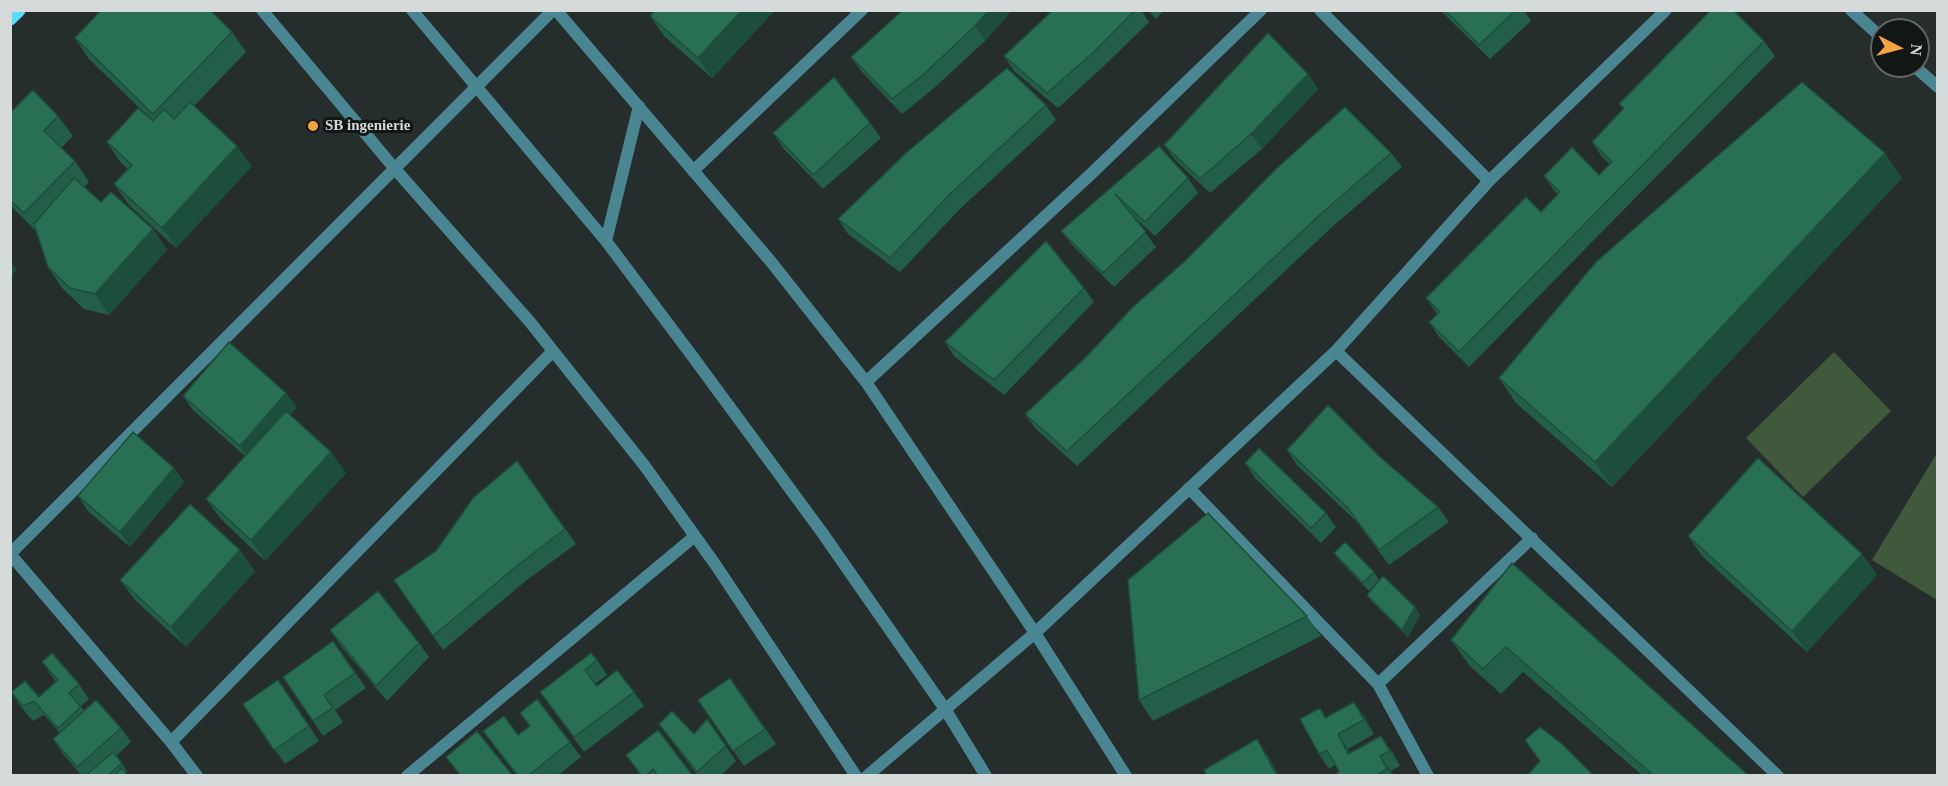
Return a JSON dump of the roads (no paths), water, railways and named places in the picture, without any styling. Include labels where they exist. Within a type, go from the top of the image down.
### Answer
[{"type":"main road","points":[[10,18],[18,10]]},
{"type":"street","points":[[262,10],[395,169],[553,351],[644,465],[695,536],[856,776]]},
{"type":"street","points":[[412,10],[606,241],[821,531],[945,709],[986,776]]},
{"type":"street","points":[[196,776],[171,742],[10,554],[554,10],[772,263],[866,382],[1035,633],[1126,776]]},
{"type":"street","points":[[693,171],[862,10]]},
{"type":"street","points":[[866,382],[1091,174],[1261,10]]},
{"type":"street","points":[[1320,10],[1489,181]]},
{"type":"street","points":[[867,776],[1035,633],[1336,351],[1489,181],[1666,10]]},
{"type":"street","points":[[1851,10],[1870,27]]},
{"type":"street","points":[[606,241],[639,106]]},
{"type":"street","points":[[171,742],[553,351]]},
{"type":"street","points":[[1336,351],[1778,776]]},
{"type":"street","points":[[1189,488],[1378,684],[1428,776]]},
{"type":"street","points":[[407,776],[695,536]]},
{"type":"street","points":[[1378,684],[1532,538]]},
{"type":"place","name":"SB ingenierie","points":[[313,126]]}]
